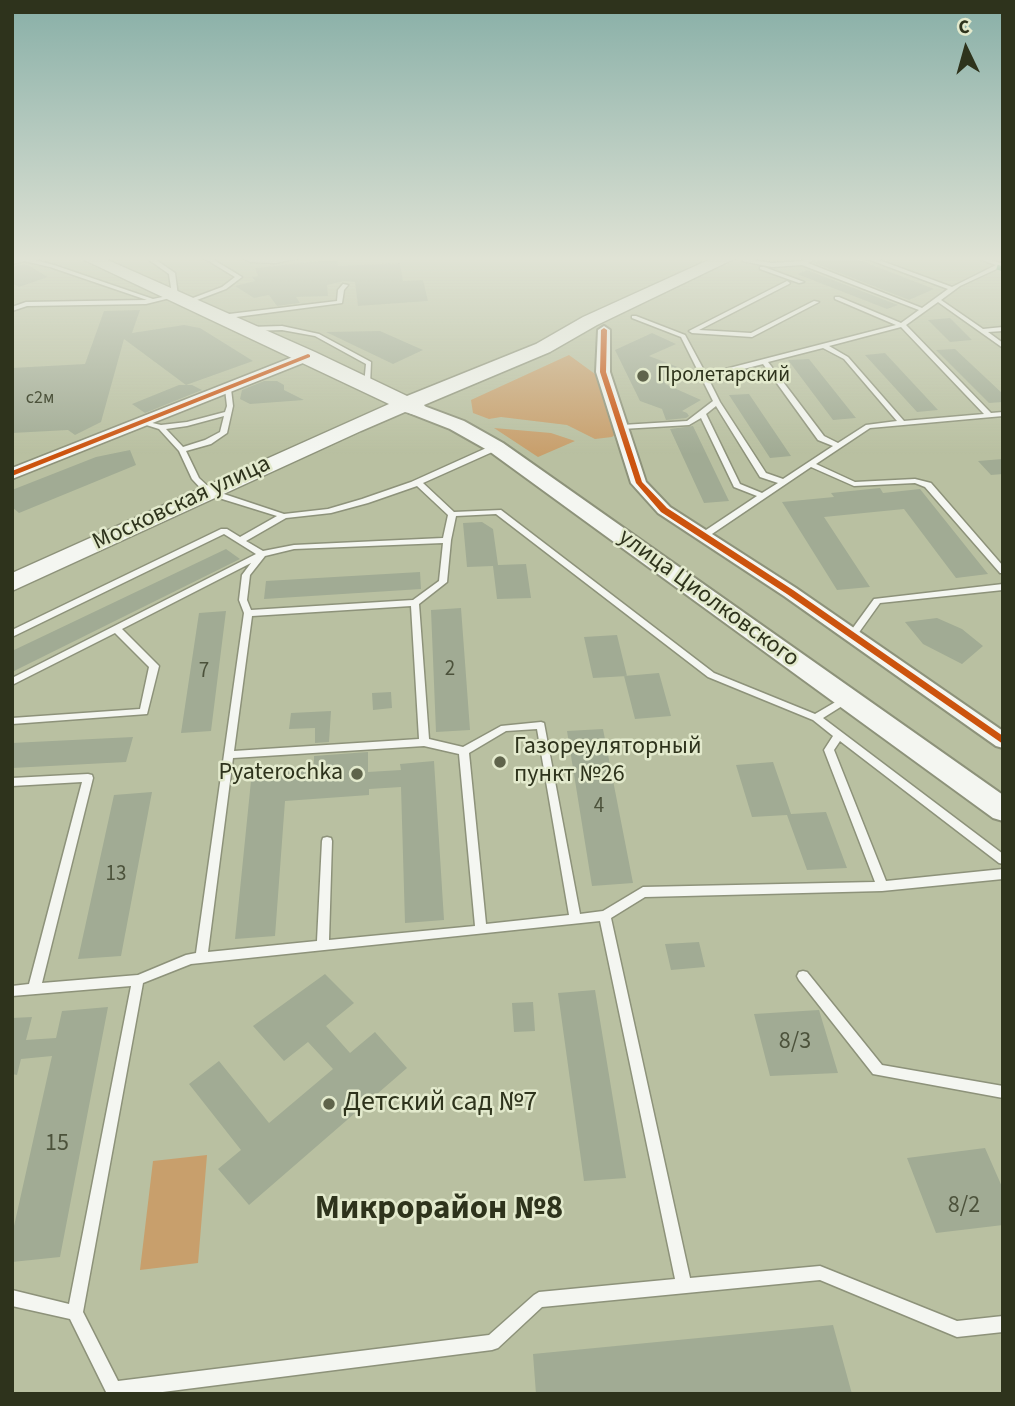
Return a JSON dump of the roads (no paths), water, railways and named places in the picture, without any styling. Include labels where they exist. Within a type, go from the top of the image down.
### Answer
[{"type":"main road","points":[[234,323],[410,406],[557,355],[621,323]]},
{"type":"main road","points":[[410,406],[543,348],[587,323]]},
{"type":"main road","name":"Московская улица","points":[[12,583],[353,426],[410,406]]},
{"type":"main road","name":"улица Циолковского","points":[[410,406],[457,425],[496,447],[1003,810]]},
{"type":"street","points":[[604,330],[603,372],[639,483],[664,510],[1003,741]]},
{"type":"street","points":[[12,474],[307,356]]},
{"type":"lane","points":[[648,323],[682,336],[717,402],[764,475],[783,482]]},
{"type":"lane","points":[[682,336],[709,323]]},
{"type":"lane","points":[[692,331],[752,335],[776,323]]},
{"type":"lane","points":[[896,323],[902,325],[989,415]]},
{"type":"lane","points":[[704,377],[905,323]]},
{"type":"lane","points":[[969,323],[1003,346]]},
{"type":"lane","points":[[249,329],[282,328],[317,335],[369,363],[367,385]]},
{"type":"lane","points":[[981,331],[1003,329]]},
{"type":"lane","points":[[822,345],[846,358],[902,423]]},
{"type":"lane","points":[[764,361],[821,438],[839,446]]},
{"type":"lane","points":[[182,450],[208,442],[223,433],[229,413],[228,389]]},
{"type":"lane","points":[[622,427],[689,423],[717,402]]},
{"type":"lane","points":[[144,423],[161,427],[187,424],[229,413]]},
{"type":"lane","points":[[702,413],[737,485],[763,496]]},
{"type":"lane","points":[[703,536],[868,426],[1003,414]]},
{"type":"lane","points":[[161,427],[182,450],[196,479],[209,492],[284,516]]},
{"type":"lane","points":[[240,541],[284,516],[352,505],[417,482],[496,447]]},
{"type":"lane","points":[[811,464],[854,484],[915,481],[929,485],[1003,571]]},
{"type":"lane","points":[[417,482],[452,514],[498,512],[711,675],[816,718],[1003,860]]},
{"type":"lane","points":[[248,613],[415,603],[443,582],[452,514]]},
{"type":"lane","points":[[12,634],[224,531],[262,554]]},
{"type":"lane","points":[[12,682],[262,554],[294,547],[447,540]]},
{"type":"lane","points":[[201,957],[248,613],[243,600],[246,575],[262,554]]},
{"type":"lane","points":[[852,636],[877,601],[1003,587]]},
{"type":"lane","points":[[415,603],[424,741]]},
{"type":"lane","points":[[12,721],[144,712],[154,666],[116,629]]},
{"type":"lane","points":[[816,718],[847,699]]},
{"type":"lane","points":[[228,755],[424,741],[464,751],[504,728],[541,725],[575,919]]},
{"type":"lane","points":[[839,735],[829,750],[882,886]]},
{"type":"lane","points":[[464,751],[481,930]]},
{"type":"lane","points":[[12,782],[88,778],[34,990]]},
{"type":"lane","points":[[323,946],[327,841]]},
{"type":"lane","points":[[12,991],[138,980],[201,957],[605,916],[643,892],[882,886],[1003,874]]},
{"type":"lane","points":[[605,916],[684,1286]]},
{"type":"lane","points":[[803,976],[878,1070],[1003,1092]]},
{"type":"lane","points":[[138,980],[75,1313],[114,1390],[492,1342],[539,1300],[820,1273],[957,1329],[1003,1324]]},
{"type":"lane","points":[[12,1298],[75,1313]]},
{"type":"place","name":"Пролетарский","points":[[643,376]]},
{"type":"place","name":"Газореуляторный пункт №26","points":[[500,762]]},
{"type":"place","name":"Pyaterochka","points":[[357,774]]},
{"type":"place","name":"Детский сад №7","points":[[329,1104]]},
{"type":"district","name":"Микрорайон №8","points":[[439,1211]]}]
